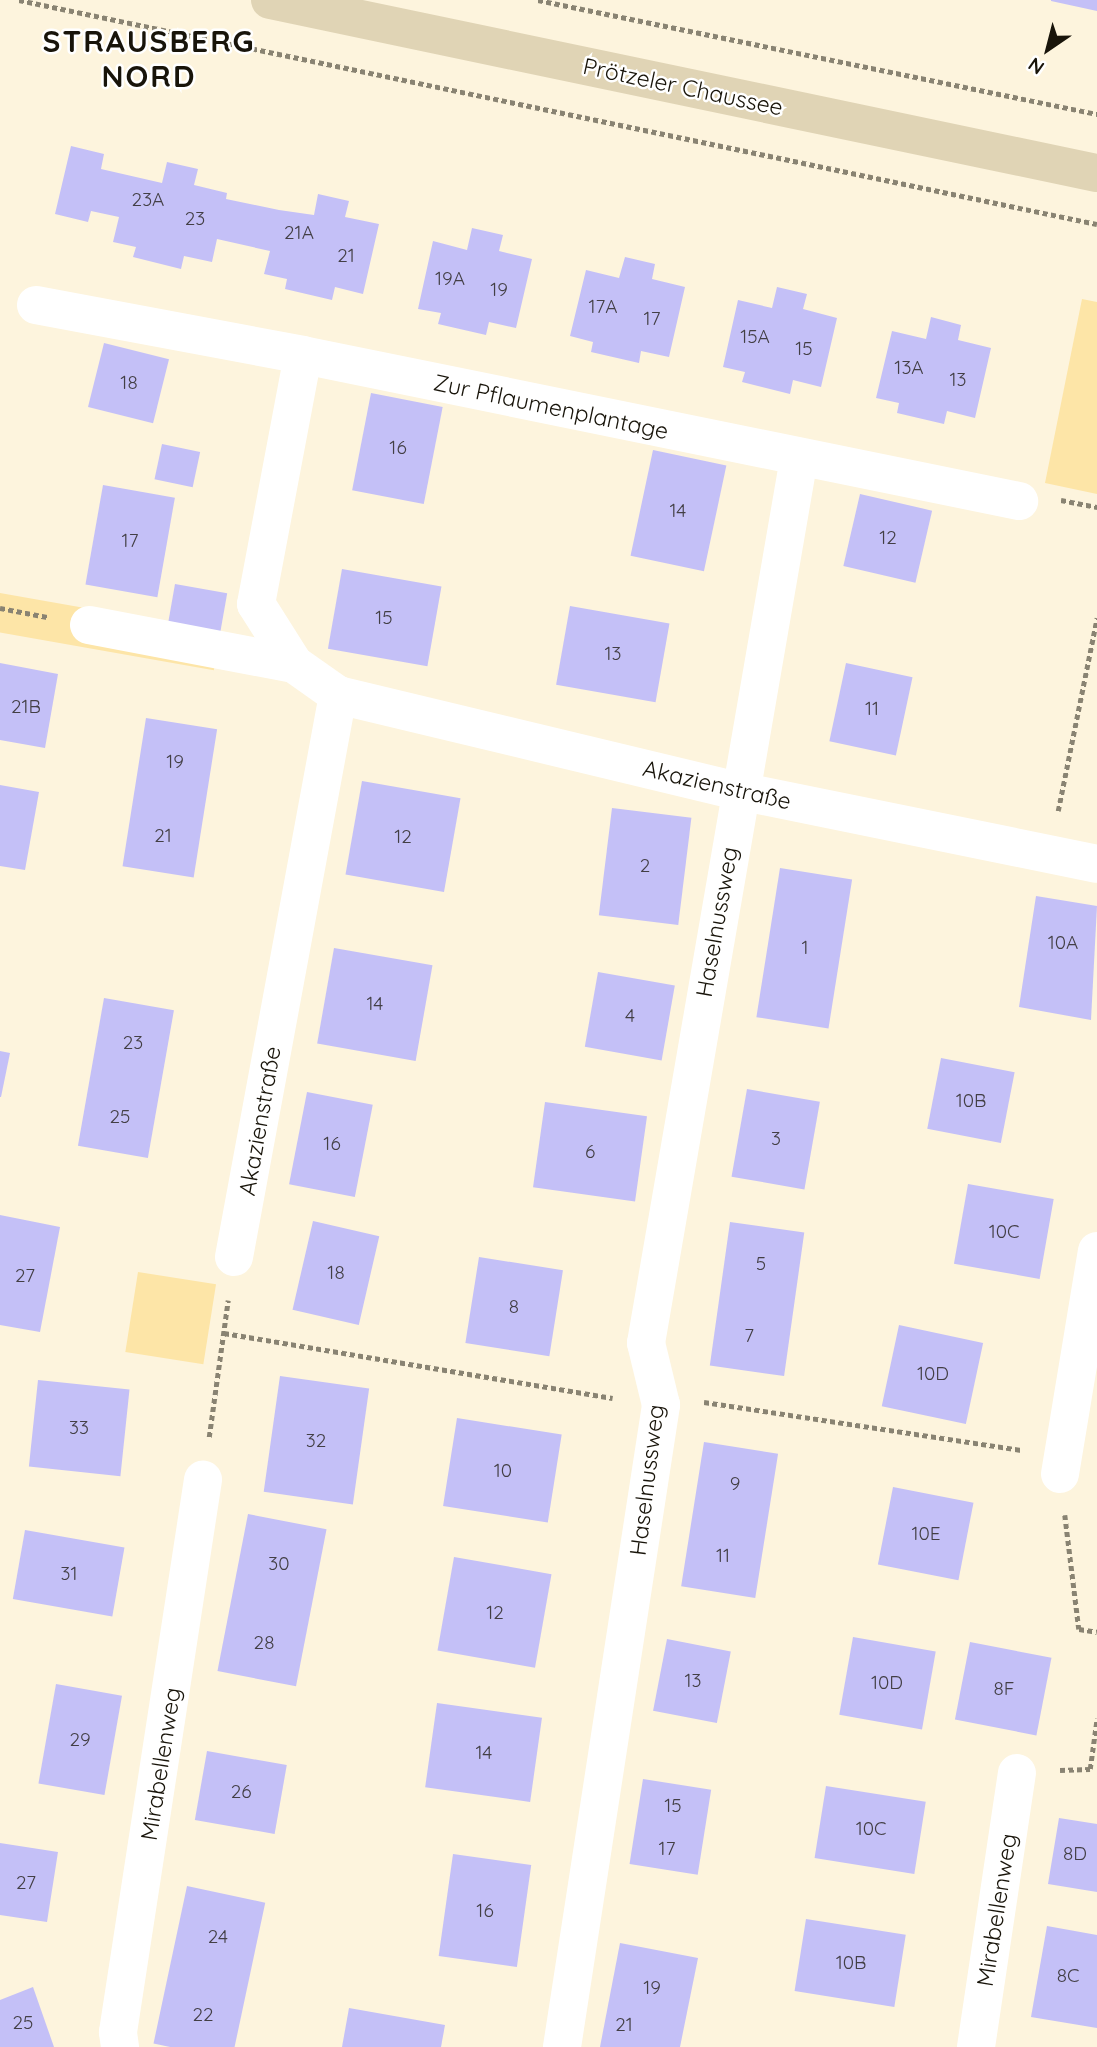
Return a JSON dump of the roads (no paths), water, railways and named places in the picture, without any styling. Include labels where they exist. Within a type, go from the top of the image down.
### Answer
[{"type":"main road","name":"Prötzeler Chaussee","points":[[270,0],[1097,173]]},
{"type":"street","name":"Zur Pflaumenplantage","points":[[36,305],[303,355],[1019,501]]},
{"type":"street","points":[[294,664],[256,604],[303,355]]},
{"type":"street","points":[[739,791],[799,458]]},
{"type":"street","name":"Akazienstraße","points":[[89,625],[294,664],[338,695],[739,791],[1097,864]]},
{"type":"street","name":"Akazienstraße","points":[[234,1258],[338,695]]},
{"type":"street","name":"Haselnussweg","points":[[562,2047],[661,1405],[646,1343],[739,791]]},
{"type":"street","points":[[1061,1465],[1097,1251]]},
{"type":"street","name":"Mirabellenweg","points":[[120,2047],[118,2032],[202,1480]]},
{"type":"street","name":"Mirabellenweg","points":[[976,2047],[1017,1773]]},
{"type":"district","name":"STRAUSBERG NORD","points":[[149,58]]}]
